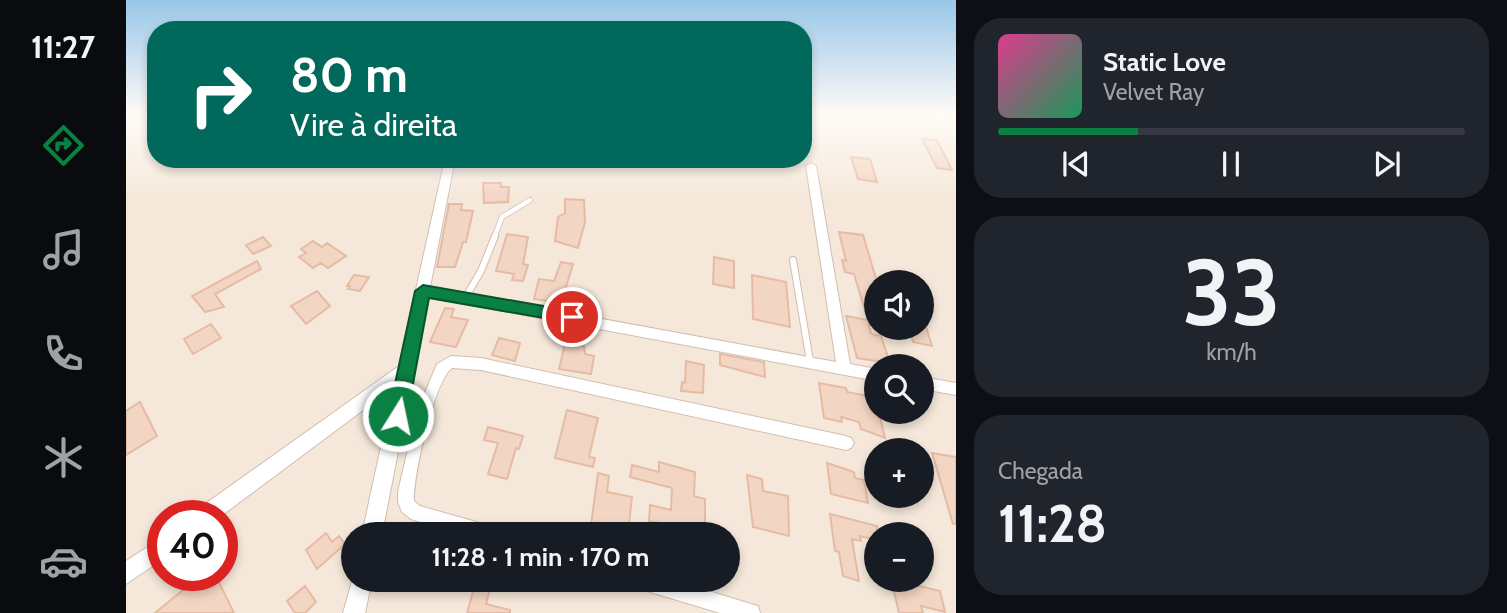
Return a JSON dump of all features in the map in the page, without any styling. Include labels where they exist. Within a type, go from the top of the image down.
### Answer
[{"type":"street","points":[[375,522],[448,168]]},
{"type":"street","points":[[811,168],[844,368]]},
{"type":"street","points":[[423,291],[864,372]]},
{"type":"street","points":[[447,522],[417,513],[407,507],[406,481],[424,416],[442,367],[457,361],[846,443]]},
{"type":"street","points":[[227,500],[406,370]]},
{"type":"street","points":[[934,385],[956,389]]},
{"type":"street","points":[[398,416],[424,416]]},
{"type":"street","points":[[126,574],[147,559]]},
{"type":"street","points":[[354,613],[359,592]]},
{"type":"street","points":[[681,592],[751,613]]},
{"type":"lane","points":[[465,298],[481,271],[502,217],[530,200]]},
{"type":"lane","points":[[793,260],[810,361]]},
{"type":"shaded area","points":[[126,144],[147,144],[147,168],[812,168],[812,144],[956,144],[956,613],[126,613]]},
{"type":"building","points":[[924,144],[939,144],[952,170],[937,168]]},
{"type":"building","points":[[851,157],[870,159],[877,182],[858,179]]},
{"type":"building","points":[[483,183],[501,183],[501,187],[509,187],[508,202],[484,203]]},
{"type":"building","points":[[565,199],[584,200],[585,222],[578,248],[555,241],[558,217],[565,213]]},
{"type":"building","points":[[449,204],[462,204],[461,210],[473,211],[466,242],[463,242],[455,267],[437,267]]},
{"type":"building","points":[[839,232],[863,235],[873,270],[864,270],[864,307],[854,274],[845,272],[842,260],[846,261]]},
{"type":"building","points":[[507,234],[528,237],[523,264],[528,265],[523,281],[512,280],[514,274],[496,271]]},
{"type":"building","points":[[263,237],[271,246],[253,254],[246,245]]},
{"type":"building","points":[[313,241],[322,247],[327,243],[346,256],[328,268],[321,263],[313,268],[299,257],[306,253],[301,249]]},
{"type":"building","points":[[714,257],[734,261],[734,288],[713,284]]},
{"type":"building","points":[[257,261],[261,269],[215,294],[224,307],[205,312],[192,296]]},
{"type":"building","points":[[561,262],[573,264],[561,303],[534,299],[539,279],[554,281]]},
{"type":"building","points":[[354,275],[369,277],[360,291],[348,289],[350,286],[347,286]]},
{"type":"building","points":[[752,275],[786,282],[790,327],[753,319]]},
{"type":"building","points":[[317,291],[330,306],[306,324],[291,306]]},
{"type":"building","points":[[445,308],[454,309],[451,317],[468,320],[456,347],[430,342]]},
{"type":"building","points":[[846,316],[864,319],[864,340],[882,340],[887,354],[864,354],[864,359],[857,358]]},
{"type":"building","points":[[211,324],[221,338],[193,354],[184,339]]},
{"type":"building","points":[[499,338],[520,343],[515,361],[492,355]]},
{"type":"building","points":[[566,340],[584,346],[585,354],[594,356],[591,374],[559,369]]},
{"type":"building","points":[[930,340],[932,346],[913,342]]},
{"type":"building","points":[[720,354],[764,362],[765,377],[720,365]]},
{"type":"building","points":[[686,361],[704,365],[703,393],[681,391],[682,382],[685,383]]},
{"type":"building","points":[[819,383],[846,388],[847,392],[864,395],[864,424],[882,424],[885,438],[861,429],[859,422],[841,417],[842,422],[824,418]]},
{"type":"building","points":[[140,402],[157,436],[126,455],[126,411]]},
{"type":"building","points":[[567,410],[598,418],[589,457],[595,458],[593,467],[555,458]]},
{"type":"building","points":[[488,427],[523,436],[519,449],[516,448],[507,479],[488,474],[498,443],[484,440]]},
{"type":"building","points":[[934,453],[956,457],[956,524],[953,524]]},
{"type":"building","points":[[659,462],[695,472],[694,496],[705,499],[705,522],[649,521],[650,505],[671,510],[672,488],[630,477],[632,465],[659,472]]},
{"type":"building","points":[[827,463],[854,472],[855,478],[864,480],[864,502],[831,494]]},
{"type":"building","points":[[598,473],[609,476],[607,492],[632,497],[629,522],[591,522]]},
{"type":"building","points":[[747,475],[762,479],[763,491],[788,496],[789,536],[753,527]]},
{"type":"building","points":[[830,514],[864,523],[864,537],[860,536],[861,541],[852,539],[859,581],[843,576],[839,552],[835,551]]},
{"type":"building","points":[[326,533],[332,542],[339,536],[341,539],[341,548],[317,569],[306,550]]},
{"type":"building","points":[[305,586],[316,602],[305,613],[295,613],[287,601]]},
{"type":"building","points":[[182,591],[223,591],[234,613],[155,613]]},
{"type":"building","points":[[940,591],[945,612],[921,606],[923,613],[899,613],[894,592]]},
{"type":"building","points":[[473,592],[489,592],[486,604],[510,610],[510,613],[467,613]]},
{"type":"route","points":[[398,416],[423,291],[572,317]]}]
